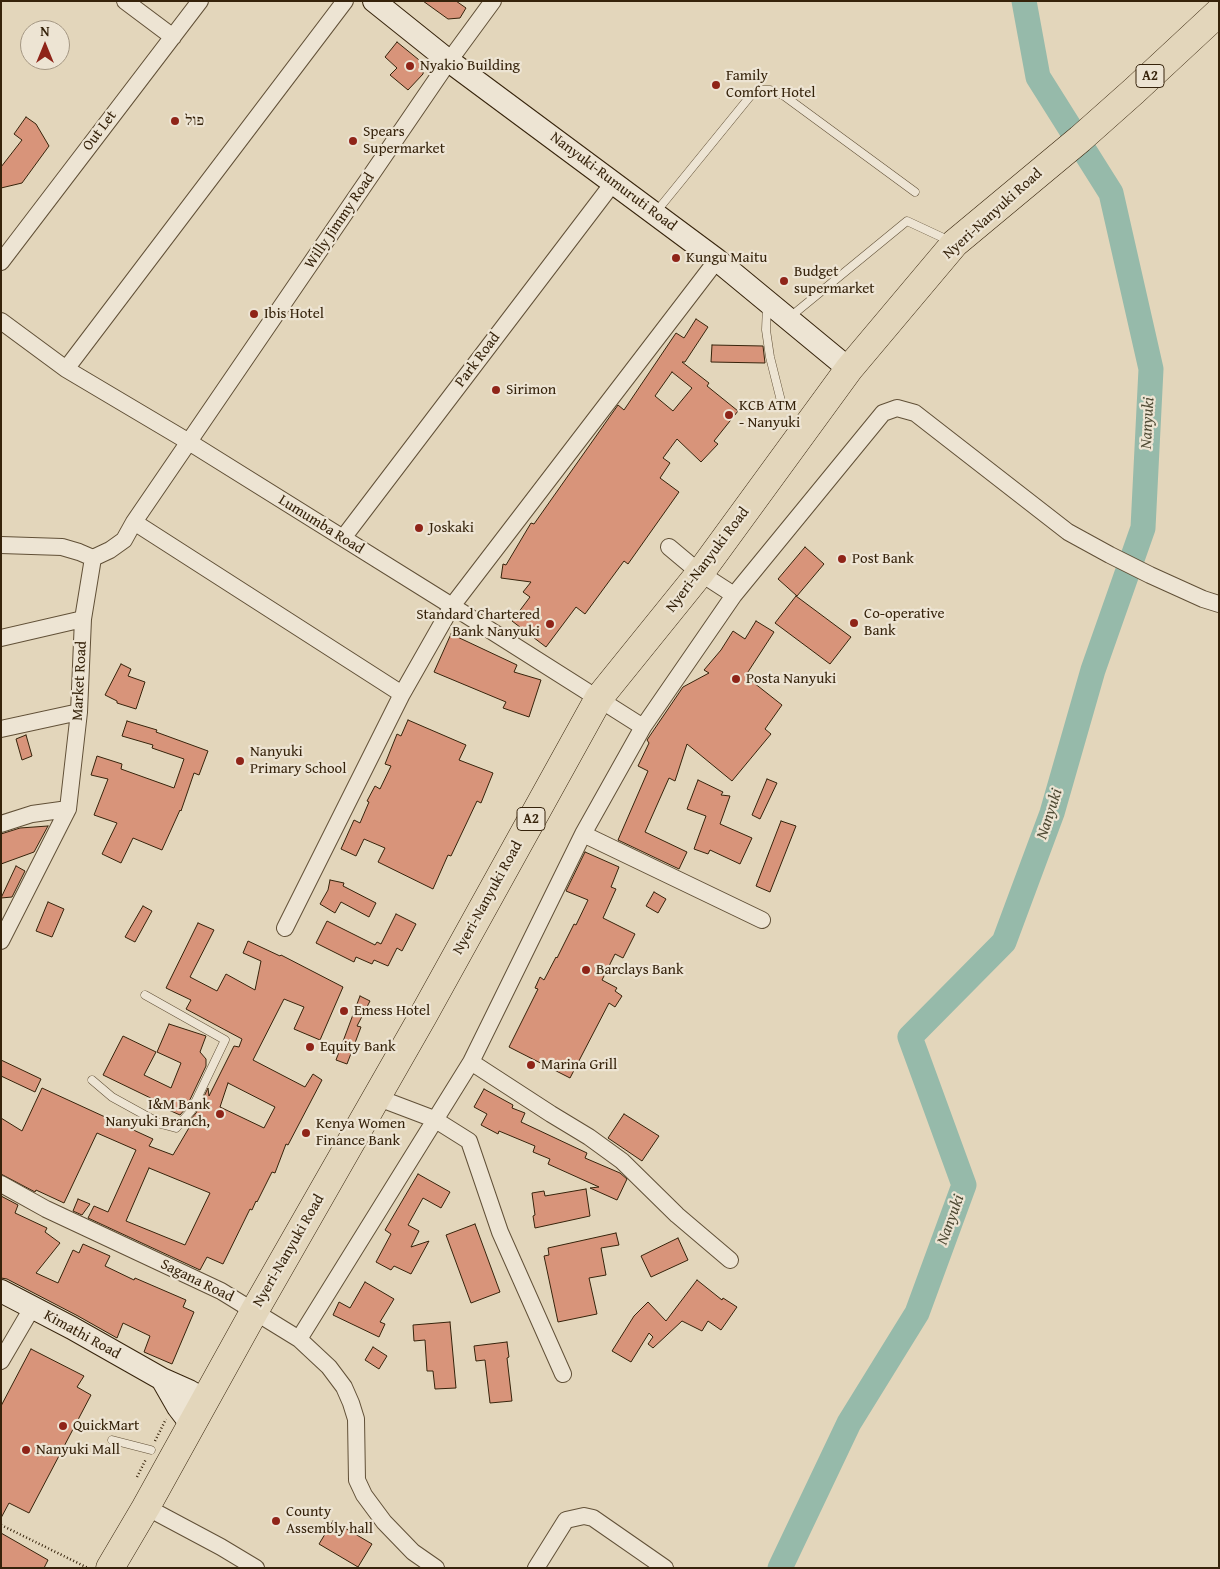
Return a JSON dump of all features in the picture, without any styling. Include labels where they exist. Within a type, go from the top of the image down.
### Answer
[{"type":"highway","name":"Nyeri-Nanyuki Road","points":[[110,1568],[140,1495],[179,1420],[206,1401],[255,1310],[599,698],[700,573],[849,369],[955,243],[1134,91],[1219,12]]},
{"type":"main road","name":"Nanyuki-Rumuruti Road","points":[[374,1],[449,61],[716,260],[849,369]]},
{"type":"main road","name":"Kimathi Road","points":[[1,1291],[162,1379],[189,1390],[206,1401]]},
{"type":"main road","points":[[162,1379],[178,1407],[179,1420]]},
{"type":"street","points":[[125,1],[173,36]]},
{"type":"street","name":"Out Let","points":[[1,262],[200,1]]},
{"type":"street","points":[[66,369],[345,1]]},
{"type":"street","name":"Willy Jimmy Road","points":[[189,442],[449,61],[493,1]]},
{"type":"street","name":"Park Road","points":[[343,538],[613,183]]},
{"type":"street","points":[[285,928],[402,694],[452,606],[716,260]]},
{"type":"street","name":"Lumumba Road","points":[[1,321],[66,369],[189,442],[599,698],[642,727]]},
{"type":"street","points":[[299,1339],[471,1062],[583,834],[642,727],[734,595],[883,413],[897,408],[915,413],[1068,532],[1150,575],[1203,599],[1219,604]]},
{"type":"street","points":[[1,545],[62,547],[93,558],[110,550],[124,540],[134,522],[189,442]]},
{"type":"street","points":[[134,522],[402,694]]},
{"type":"street","points":[[669,547],[700,573],[734,595]]},
{"type":"street","name":"Market Road","points":[[1,941],[68,809],[79,712],[83,619],[93,558]]},
{"type":"street","points":[[1,638],[83,619]]},
{"type":"street","points":[[1,730],[79,712]]},
{"type":"street","points":[[1,824],[32,814],[68,809]]},
{"type":"street","points":[[583,834],[762,920]]},
{"type":"street","points":[[471,1062],[589,1137],[622,1161],[677,1215],[730,1260]]},
{"type":"street","points":[[376,1096],[434,1119],[469,1141],[500,1232],[563,1374]]},
{"type":"street","name":"Sagana Road","points":[[1,1184],[46,1209],[221,1291],[255,1310],[299,1339],[329,1367],[344,1388],[351,1403],[356,1418],[357,1480],[364,1495],[384,1522],[413,1552],[436,1568]]},
{"type":"street","points":[[1,1361],[32,1308]]},
{"type":"street","points":[[140,1495],[256,1568]]},
{"type":"street","points":[[536,1568],[566,1520],[584,1516],[593,1518],[665,1568]]},
{"type":"lane","points":[[655,214],[752,94],[760,90],[770,90],[783,95],[915,192]]},
{"type":"lane","points":[[788,318],[907,221],[955,243]]},
{"type":"lane","points":[[768,301],[766,330],[770,357],[781,402]]},
{"type":"lane","points":[[92,1080],[112,1097],[161,1124],[176,1128],[191,1111],[225,1040],[145,995]]},
{"type":"lane","points":[[112,1440],[151,1450]]},
{"type":"path","points":[[140,1495],[151,1450],[179,1420]]},
{"type":"path","points":[[1,1525],[88,1568]]},
{"type":"building","points":[[423,1],[456,1],[466,8],[460,18],[448,19]]},
{"type":"building","name":"Nyakio Building","points":[[397,42],[424,64],[423,74],[408,90],[390,75],[397,68],[385,57]]},
{"type":"building","points":[[26,117],[36,124],[49,146],[22,183],[1,188],[1,167],[22,140],[14,134]]},
{"type":"building","points":[[696,319],[708,327],[685,362],[682,362],[709,383],[707,386],[738,411],[714,441],[718,444],[701,462],[677,439],[663,458],[670,463],[660,478],[679,492],[628,564],[624,561],[585,614],[576,607],[546,647],[512,621],[530,597],[523,592],[531,582],[501,578],[503,564],[506,565],[531,523],[534,524],[618,405],[624,410],[676,333],[684,338]],"holes":[[[672,372],[692,388],[673,411],[655,396]]]},
{"type":"building","points":[[712,345],[763,346],[765,363],[711,362]]},
{"type":"building","points":[[805,547],[824,564],[797,596],[778,579]]},
{"type":"building","points":[[796,596],[851,637],[830,664],[775,623]]},
{"type":"building","points":[[756,621],[774,632],[746,675],[782,705],[765,729],[771,734],[732,781],[687,744],[675,781],[669,778],[645,832],[687,852],[679,869],[618,840],[648,771],[638,766],[649,743],[647,740],[683,687],[709,673],[704,670],[721,650],[733,631],[745,639]]},
{"type":"building","points":[[451,634],[517,665],[514,672],[541,680],[529,717],[503,708],[506,702],[434,672]]},
{"type":"building","points":[[121,664],[131,669],[128,676],[145,682],[136,709],[117,703],[117,701],[105,695]]},
{"type":"building","points":[[408,720],[466,745],[459,760],[493,773],[481,803],[477,801],[451,856],[448,855],[433,889],[378,862],[385,848],[364,839],[356,856],[341,849],[354,820],[360,823],[369,802],[367,801],[375,786],[380,789],[391,766],[385,764],[397,734],[401,736]]},
{"type":"building","points":[[127,721],[157,730],[156,732],[208,751],[199,775],[194,773],[181,811],[162,850],[133,838],[121,863],[102,854],[117,823],[94,815],[108,779],[91,775],[97,756],[122,764],[121,769],[174,788],[184,759],[152,748],[153,745],[122,736]]},
{"type":"building","points":[[26,735],[32,756],[22,760],[16,739]]},
{"type":"building","points":[[767,779],[777,783],[760,819],[752,815]]},
{"type":"building","points":[[698,780],[723,792],[721,795],[730,796],[720,824],[752,838],[740,864],[710,850],[708,854],[694,849],[706,816],[687,809]]},
{"type":"building","points":[[781,821],[796,826],[770,892],[756,886]]},
{"type":"building","points":[[48,826],[34,852],[1,864],[1,834],[20,828]]},
{"type":"building","points":[[585,852],[619,867],[611,887],[616,889],[603,918],[635,934],[623,958],[615,954],[602,980],[617,988],[615,991],[622,996],[615,1007],[609,1003],[570,1078],[509,1047],[538,989],[535,988],[540,977],[544,980],[574,924],[576,925],[588,900],[566,891]]},
{"type":"building","points":[[16,866],[25,871],[12,897],[1,898]]},
{"type":"building","points":[[330,880],[344,883],[343,886],[376,903],[369,917],[341,902],[335,913],[320,904],[328,890]]},
{"type":"building","points":[[654,892],[666,899],[658,913],[646,906]]},
{"type":"building","points":[[48,902],[64,909],[52,937],[36,931]]},
{"type":"building","points":[[143,906],[152,911],[135,942],[125,937]]},
{"type":"building","points":[[396,914],[416,924],[402,951],[397,948],[388,966],[374,960],[372,964],[356,957],[354,962],[316,943],[327,921],[375,945],[377,942],[381,944]]},
{"type":"building","points":[[198,923],[214,930],[190,977],[217,991],[226,974],[255,990],[261,961],[243,953],[248,941],[281,955],[343,987],[320,1040],[294,1029],[304,1007],[284,999],[253,1060],[305,1087],[313,1074],[322,1080],[288,1145],[286,1144],[275,1173],[272,1172],[257,1202],[252,1210],[250,1209],[223,1264],[207,1257],[200,1270],[88,1218],[94,1206],[108,1212],[136,1150],[97,1133],[64,1203],[36,1190],[35,1192],[1,1174],[1,1118],[22,1131],[42,1088],[153,1139],[149,1146],[173,1155],[193,1121],[190,1120],[196,1113],[208,1088],[209,1096],[234,1046],[239,1047],[242,1039],[186,1009],[191,1000],[166,988]],"holes":[[[228,1083],[275,1107],[264,1128],[220,1107]],[[149,1168],[210,1193],[185,1245],[126,1221]]]},
{"type":"building","points":[[360,996],[370,1001],[357,1026],[361,1027],[347,1064],[336,1060]]},
{"type":"building","points":[[169,1024],[206,1036],[200,1052],[206,1059],[206,1066],[186,1108],[180,1115],[162,1107],[163,1104],[103,1075],[123,1036],[156,1052],[144,1075],[171,1088],[181,1063],[157,1052]]},
{"type":"building","points":[[1,1060],[41,1079],[35,1092],[1,1076]]},
{"type":"building","points":[[484,1089],[513,1105],[512,1108],[525,1113],[521,1122],[587,1153],[585,1158],[620,1173],[627,1179],[617,1200],[590,1188],[599,1187],[548,1164],[550,1159],[533,1152],[535,1146],[499,1131],[498,1134],[481,1125],[487,1114],[474,1107]]},
{"type":"building","points":[[624,1114],[659,1136],[642,1161],[608,1138]]},
{"type":"building","points":[[418,1174],[450,1192],[441,1208],[423,1198],[408,1225],[419,1231],[411,1247],[429,1241],[411,1274],[394,1266],[391,1270],[376,1262],[391,1234],[385,1230]]},
{"type":"building","points":[[586,1189],[590,1216],[535,1228],[532,1193],[544,1191],[545,1196]]},
{"type":"building","points":[[1,1196],[18,1205],[15,1213],[47,1228],[45,1232],[60,1243],[36,1273],[58,1283],[73,1250],[79,1253],[83,1244],[110,1256],[105,1266],[134,1280],[135,1278],[186,1300],[183,1307],[194,1312],[172,1364],[144,1352],[150,1336],[123,1323],[117,1338],[7,1279],[1,1278]]},
{"type":"building","points":[[78,1199],[90,1204],[82,1215],[73,1211]]},
{"type":"building","points":[[475,1224],[500,1292],[471,1303],[446,1235]]},
{"type":"building","points":[[616,1233],[619,1245],[601,1248],[606,1275],[589,1278],[597,1314],[558,1322],[544,1256],[549,1255],[548,1248]]},
{"type":"building","points":[[678,1238],[688,1260],[651,1277],[641,1256]]},
{"type":"building","points":[[697,1280],[722,1300],[723,1298],[737,1307],[721,1330],[708,1321],[702,1331],[682,1321],[653,1348],[648,1344],[653,1337],[649,1333],[631,1362],[612,1351],[634,1316],[648,1302],[666,1321]]},
{"type":"building","points":[[365,1282],[394,1299],[380,1322],[385,1324],[379,1337],[333,1315],[339,1302],[350,1308]]},
{"type":"building","points":[[450,1322],[456,1388],[435,1389],[433,1371],[427,1371],[425,1340],[414,1341],[413,1325]]},
{"type":"building","points":[[507,1342],[512,1401],[490,1403],[485,1360],[476,1361],[474,1346]]},
{"type":"building","points":[[373,1347],[387,1356],[379,1369],[365,1360]]},
{"type":"building","points":[[31,1349],[84,1376],[77,1387],[91,1395],[29,1513],[9,1503],[1,1518],[1,1406]]},
{"type":"building","points":[[333,1521],[372,1544],[358,1567],[319,1544]]},
{"type":"building","points":[[1,1533],[48,1560],[44,1568],[1,1568]]},
{"type":"waterway","name":"Nanyuki","points":[[780,1568],[849,1423],[917,1313],[964,1185],[910,1037],[1004,942],[1052,813],[1093,670],[1143,528],[1151,369],[1111,193],[1038,77],[1024,1]]},
{"type":"place","name":"Nyakio Building","points":[[410,66]]},
{"type":"place","name":"Family Comfort Hotel","points":[[716,85]]},
{"type":"place","name":"פול","points":[[175,121]]},
{"type":"place","name":"Spears Supermarket","points":[[353,141]]},
{"type":"place","name":"Kungu Maitu","points":[[676,258]]},
{"type":"place","name":"Budget supermarket","points":[[784,281]]},
{"type":"place","name":"Ibis Hotel","points":[[254,314]]},
{"type":"place","name":"Sirimon","points":[[496,390]]},
{"type":"place","name":"KCB ATM - Nanyuki","points":[[729,415]]},
{"type":"place","name":"Joskaki","points":[[419,528]]},
{"type":"place","name":"Post Bank","points":[[842,559]]},
{"type":"place","name":"Co-operative Bank","points":[[854,623]]},
{"type":"place","name":"Standard Chartered Bank Nanyuki","points":[[550,624]]},
{"type":"place","name":"Posta Nanyuki","points":[[736,679]]},
{"type":"place","name":"Nanyuki Primary School","points":[[240,761]]},
{"type":"place","name":"Barclays Bank","points":[[586,970]]},
{"type":"place","name":"Emess Hotel","points":[[344,1011]]},
{"type":"place","name":"Equity Bank","points":[[310,1047]]},
{"type":"place","name":"Marina Grill","points":[[531,1065]]},
{"type":"place","name":"I&M Bank Nanyuki Branch,","points":[[220,1114]]},
{"type":"place","name":"Kenya Women Finance Bank","points":[[306,1133]]},
{"type":"place","name":"QuickMart","points":[[63,1426]]},
{"type":"place","name":"Nanyuki Mall","points":[[26,1450]]},
{"type":"place","name":"County Assembly hall","points":[[276,1521]]}]
